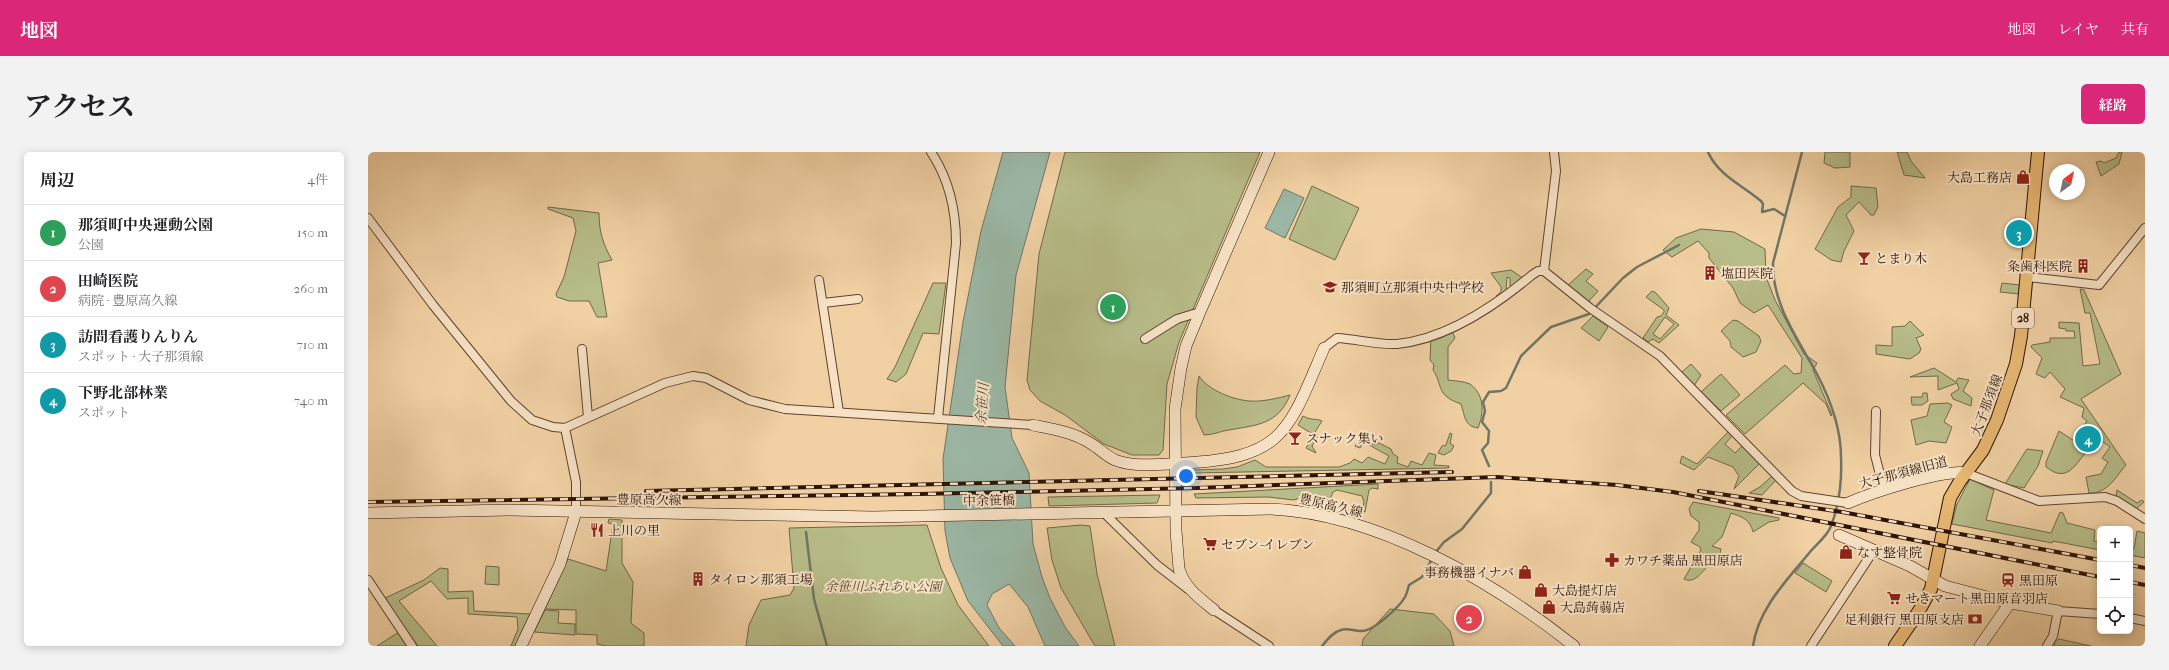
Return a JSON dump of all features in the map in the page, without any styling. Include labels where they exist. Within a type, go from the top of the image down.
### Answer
[{"type":"main road","name":"大子那須線","points":[[1895,646],[1925,602],[1933,580],[1947,507],[1955,489],[1987,443],[2010,385],[2017,360],[2028,277],[2038,152]]},
{"type":"street","points":[[931,152],[944,179],[956,221],[956,243],[938,418]]},
{"type":"street","points":[[1190,590],[1183,581],[1179,569],[1175,463],[1176,387],[1186,346],[1270,152]]},
{"type":"street","points":[[1544,271],[1556,171],[1554,152]]},
{"type":"street","points":[[368,218],[433,305],[511,401],[532,420],[553,427],[565,428],[665,383],[693,376],[706,378],[749,400],[785,409],[1033,425],[1075,435],[1116,460],[1134,464],[1175,463],[1233,458],[1256,451],[1279,436],[1297,412],[1324,348],[1337,338],[1396,344],[1411,342],[1441,332],[1491,306],[1538,271],[1544,271],[1606,320],[1660,356],[1792,490],[1801,496],[1846,502]]},
{"type":"street","points":[[2028,277],[2099,285],[2145,228]]},
{"type":"street","points":[[819,280],[839,412]]},
{"type":"street","points":[[823,303],[858,299]]},
{"type":"street","points":[[1145,339],[1177,318],[1200,312]]},
{"type":"street","points":[[582,349],[588,417]]},
{"type":"street","points":[[1876,411],[1875,455],[1884,490]]},
{"type":"street","points":[[521,646],[560,564],[576,512],[576,482],[565,428]]},
{"type":"street","name":"大子那須線旧道","points":[[1846,502],[1946,473],[1966,473]]},
{"type":"street","points":[[1966,473],[2039,501],[2105,497],[2117,501],[2145,519]]},
{"type":"street","name":"豊原高久線","points":[[368,513],[509,510],[820,517],[929,515]]},
{"type":"street","name":"豊原高久線","points":[[1050,514],[1176,510],[1288,510],[1320,514],[1363,526],[1436,557],[1510,600],[1574,646]]},
{"type":"street","points":[[1104,513],[1157,565],[1214,610],[1269,646]]},
{"type":"street","name":"中余笹橋","points":[[929,515],[1050,514]]},
{"type":"street","points":[[1839,535],[1910,566],[1945,586],[2010,603],[2058,611],[2097,614]]},
{"type":"street","points":[[1811,646],[1874,550]]},
{"type":"street","points":[[368,580],[412,646]]},
{"type":"street","points":[[1980,646],[2010,603]]},
{"type":"street","points":[[2047,646],[2053,636],[2058,611]]},
{"type":"street","points":[[2133,619],[2145,621]]},
{"type":"green space","points":[[1065,152],[1260,152],[1179,342],[1167,384],[1163,450],[1159,455],[1132,455],[1104,444],[1065,415],[1040,401],[1030,390],[1027,380],[1039,254]]},
{"type":"green space","points":[[1825,152],[1850,152],[1850,167],[1835,168],[1824,163]]},
{"type":"green space","points":[[1897,152],[1907,152],[1911,161],[1925,178],[1904,175]]},
{"type":"green space","points":[[2119,152],[2122,152],[2119,164],[2101,176],[2096,162],[2101,161],[2104,163],[2116,158]]},
{"type":"green space","points":[[1312,186],[1359,208],[1335,260],[1289,239]]},
{"type":"green space","points":[[1851,186],[1876,188],[1878,207],[1874,215],[1871,215],[1859,202],[1846,215],[1854,231],[1844,251],[1841,262],[1831,260],[1815,249],[1838,207],[1851,197]]},
{"type":"green space","points":[[548,207],[599,213],[602,238],[612,260],[598,263],[607,317],[597,317],[589,301],[569,301],[557,297],[556,294],[564,277],[576,231],[573,218],[548,209]]},
{"type":"green space","points":[[1701,229],[1734,232],[1765,249],[1766,277],[1775,300],[1804,354],[1817,363],[1813,370],[1832,415],[1831,416],[1826,404],[1803,383],[1745,434],[1726,415],[1785,365],[1794,374],[1801,373],[1802,358],[1768,305],[1754,313],[1740,303],[1733,288],[1709,258],[1709,253],[1698,241],[1672,257],[1663,250],[1676,238]]},
{"type":"green space","points":[[1586,269],[1593,274],[1586,281],[1598,291],[1588,302],[1568,285]]},
{"type":"green space","points":[[1511,270],[1523,278],[1512,287],[1510,286],[1510,278],[1507,277],[1506,292],[1498,298],[1496,296],[1501,292],[1501,287],[1491,273]]},
{"type":"green space","points":[[933,283],[946,283],[939,334],[923,333],[906,374],[896,382],[887,379],[895,367]]},
{"type":"green space","points":[[2002,283],[2020,285],[2019,294],[2000,292]]},
{"type":"green space","points":[[2080,289],[2084,290],[2121,374],[2081,399],[2126,465],[2106,488],[2095,493],[2089,493],[2086,477],[2101,474],[2108,462],[2102,458],[2110,447],[2083,427],[2087,421],[2082,417],[2084,408],[2060,397],[2065,389],[2050,372],[2045,378],[2036,374],[2042,358],[2031,347],[2032,345],[2050,342],[2050,338],[2075,338],[2074,331],[2066,331],[2066,329],[2059,328],[2059,322],[2079,323],[2083,366],[2100,364],[2090,313],[2085,313]]},
{"type":"green space","points":[[1652,291],[1656,293],[1669,308],[1666,315],[1679,325],[1659,343],[1653,339],[1648,342],[1643,338],[1657,317],[1661,316],[1664,312],[1664,310],[1646,297]],"holes":[[[1665,317],[1674,324],[1660,339],[1653,334]]]},
{"type":"green space","points":[[1593,316],[1608,327],[1599,341],[1581,328]]},
{"type":"green space","points":[[1733,320],[1738,321],[1759,336],[1761,341],[1756,352],[1743,357],[1731,347],[1730,341],[1721,331]]},
{"type":"green space","points":[[1910,321],[1924,335],[1916,338],[1921,349],[1919,353],[1910,359],[1876,354],[1876,345],[1892,346],[1892,327],[1905,326]]},
{"type":"green space","points":[[1452,331],[1455,338],[1448,347],[1448,380],[1470,384],[1475,388],[1482,404],[1478,428],[1473,427],[1468,423],[1464,416],[1461,404],[1451,400],[1444,394],[1433,370],[1434,365],[1430,360],[1431,338]]},
{"type":"green space","points":[[1691,364],[1701,375],[1694,386],[1682,372]]},
{"type":"green space","points":[[1934,368],[1956,382],[1958,378],[1969,380],[1963,391],[1972,398],[1971,406],[1953,399],[1951,394],[1959,389],[1957,383],[1938,390],[1938,376],[1910,377]]},
{"type":"green space","points":[[1721,374],[1740,395],[1721,411],[1701,392]]},
{"type":"green space","points":[[1199,376],[1208,386],[1236,399],[1255,401],[1290,395],[1285,405],[1279,412],[1273,418],[1265,422],[1248,427],[1204,435],[1196,417]]},
{"type":"green space","points":[[1923,393],[1927,393],[1928,401],[1922,405],[1912,405],[1911,397],[1922,397]]},
{"type":"green space","points":[[1948,403],[1952,405],[1944,422],[1952,427],[1946,443],[1929,441],[1916,445],[1911,420],[1927,416],[1930,404]]},
{"type":"green space","points":[[1303,416],[1322,421],[1315,432],[1318,435],[1312,446],[1316,453],[1306,448],[1314,435],[1298,425]]},
{"type":"green space","points":[[1729,431],[1733,435],[1725,444],[1735,453],[1743,445],[1760,463],[1734,489],[1739,476],[1733,467],[1708,457],[1694,470],[1680,463],[1682,456],[1697,464]]},
{"type":"green space","points":[[2059,431],[2088,450],[2075,466],[2066,473],[2054,472],[2046,467],[2046,462]]},
{"type":"green space","points":[[1450,433],[1452,434],[1450,443],[1454,446],[1451,451],[1444,455],[1438,453],[1442,446],[1446,445]]},
{"type":"green space","points":[[1362,434],[1364,439],[1375,445],[1379,443],[1391,449],[1393,454],[1398,457],[1397,463],[1408,467],[1411,461],[1422,465],[1429,453],[1436,455],[1434,465],[1449,466],[1449,468],[1192,473],[1192,470],[1237,467],[1255,460],[1266,467],[1339,467],[1350,463],[1354,459],[1362,463],[1368,457],[1385,464],[1389,456],[1364,442],[1360,448],[1355,446]]},
{"type":"green space","points":[[2027,449],[2043,451],[2038,466],[2024,488],[2005,484]]},
{"type":"green space","points":[[1772,476],[1776,480],[1762,495],[1749,493],[1760,487]]},
{"type":"green space","points":[[1970,479],[1994,490],[1986,520],[2051,533],[2060,512],[2063,513],[2067,523],[2095,530],[2094,541],[2097,542],[2097,549],[2053,541],[2052,543],[1952,524],[1957,504]]},
{"type":"green space","points":[[1378,484],[1378,489],[1372,488],[1369,490],[1365,512],[1362,512],[1364,502],[1362,496],[1337,490],[1333,492],[1329,502],[1302,497],[1294,500],[1268,497],[1196,498],[1194,494]]},
{"type":"green space","points":[[2117,490],[2137,503],[2142,500],[2144,502],[2136,509],[2116,496]]},
{"type":"green space","points":[[1160,495],[1157,503],[1049,506],[1048,497]]},
{"type":"green space","points":[[1693,502],[1779,518],[1779,520],[1769,522],[1753,532],[1748,521],[1731,513],[1722,537],[1712,546],[1721,549],[1719,558],[1710,564],[1698,577],[1689,580],[1684,579],[1701,550],[1700,547],[1691,542],[1699,530],[1699,522],[1691,516],[1689,509]]},
{"type":"green space","points":[[609,519],[622,520],[622,563],[633,582],[631,623],[644,633],[644,646],[606,646],[597,644],[597,635],[576,634],[576,610],[545,609],[568,559],[606,571],[613,524],[608,523]]},
{"type":"green space","name":"余笹川ふれあい公園","points":[[927,525],[941,568],[958,605],[989,646],[746,646],[749,625],[761,600],[790,595],[794,588],[789,528]]},
{"type":"green space","points":[[1081,525],[1090,526],[1097,574],[1115,646],[1095,646],[1061,588],[1052,560],[1047,528]]},
{"type":"green space","points":[[2137,531],[2145,533],[2145,558],[2133,556]]},
{"type":"green space","points":[[1803,563],[1832,581],[1826,592],[1795,573]]},
{"type":"green space","points":[[486,566],[499,567],[499,585],[485,584]]},
{"type":"green space","points":[[440,568],[448,569],[448,592],[473,591],[474,611],[530,614],[515,646],[511,646],[518,629],[517,617],[468,614],[468,598],[447,599],[431,581],[399,601],[437,646],[418,646],[383,599],[424,580]]},
{"type":"green space","points":[[1390,609],[1434,614],[1450,631],[1454,646],[1362,646],[1363,639]]},
{"type":"green space","points":[[545,610],[559,611],[558,623],[575,624],[575,635],[534,632]]},
{"type":"green space","points":[[399,632],[408,646],[377,646]]},
{"type":"green space","points":[[2059,639],[2091,646],[2054,646],[2055,642]]},
{"type":"water","name":"余笹川","points":[[1003,152],[1050,152],[1016,275],[1005,387],[1012,438],[1029,473],[1033,544],[1042,577],[1050,598],[1065,627],[1079,646],[1045,646],[1028,607],[1009,584],[992,594],[987,605],[999,628],[1015,646],[1003,646],[968,601],[950,558],[945,531],[943,459],[963,322],[981,231]]},
{"type":"water","points":[[1284,189],[1304,198],[1285,238],[1265,228]]},
{"type":"waterway","points":[[1708,152],[1712,160],[1724,173],[1761,201],[1763,204],[1762,212],[1774,209],[1785,216]]},
{"type":"waterway","points":[[1753,646],[1756,632],[1767,607],[1792,573],[1830,529],[1838,501],[1840,483],[1841,446],[1834,414],[1822,384],[1794,334],[1781,307],[1774,278],[1773,263],[1802,152]]},
{"type":"waterway","points":[[1489,466],[1482,450],[1488,443],[1489,431],[1482,422],[1485,411],[1483,402],[1489,392],[1501,391],[1506,388],[1521,356],[1551,327],[1589,314],[1623,278],[1637,267],[1679,245]]},
{"type":"waterway","points":[[1435,553],[1444,542],[1462,529],[1491,493],[1491,482]]},
{"type":"waterway","points":[[806,532],[814,599],[827,646]]},
{"type":"waterway","points":[[1322,646],[1335,632],[1344,629],[1362,631],[1380,623],[1406,596],[1409,585],[1422,577],[1432,559]]},
{"type":"railway","points":[[646,491],[1452,472]]},
{"type":"railway","points":[[368,502],[920,494],[1196,488],[1497,477],[1617,485],[1673,492],[2097,576]]},
{"type":"railway","points":[[1699,491],[1842,512],[2097,559]]},
{"type":"railway","points":[[2133,566],[2145,568]]},
{"type":"railway","points":[[2133,583],[2145,585]]},
{"type":"place","name":"大島工務店","points":[[2023,177]]},
{"type":"place","name":"訪問看護りんりん","points":[[2019,233]]},
{"type":"place","name":"とまり木","points":[[1864,258]]},
{"type":"place","name":"粂歯科医院","points":[[2083,266]]},
{"type":"place","name":"塩田医院","points":[[1710,273]]},
{"type":"place","name":"那須町立那須中央中学校","points":[[1330,287]]},
{"type":"place","name":"那須町中央運動公園","points":[[1113,307]]},
{"type":"place","name":"スナック集い","points":[[1295,438]]},
{"type":"place","name":"下野北部林業","points":[[2088,439]]},
{"type":"place","name":"上川の里","points":[[597,530]]},
{"type":"place","name":"セブン-イレブン","points":[[1210,544]]},
{"type":"place","name":"なす整骨院","points":[[1846,552]]},
{"type":"place","name":"カワチ薬品 黒田原店","points":[[1612,560]]},
{"type":"place","name":"事務機器イナバ","points":[[1525,572]]},
{"type":"place","name":"タイロン那須工場","points":[[698,579]]},
{"type":"place","name":"黒田原","points":[[2008,580]]},
{"type":"place","name":"大島提灯店","points":[[1541,590]]},
{"type":"place","name":"せきマート黒田原音羽店","points":[[1894,598]]},
{"type":"place","name":"大島蒟蒻店","points":[[1549,607]]},
{"type":"place","name":"田崎医院","points":[[1469,618]]},
{"type":"place","name":"足利銀行 黒田原支店","points":[[1975,619]]}]
